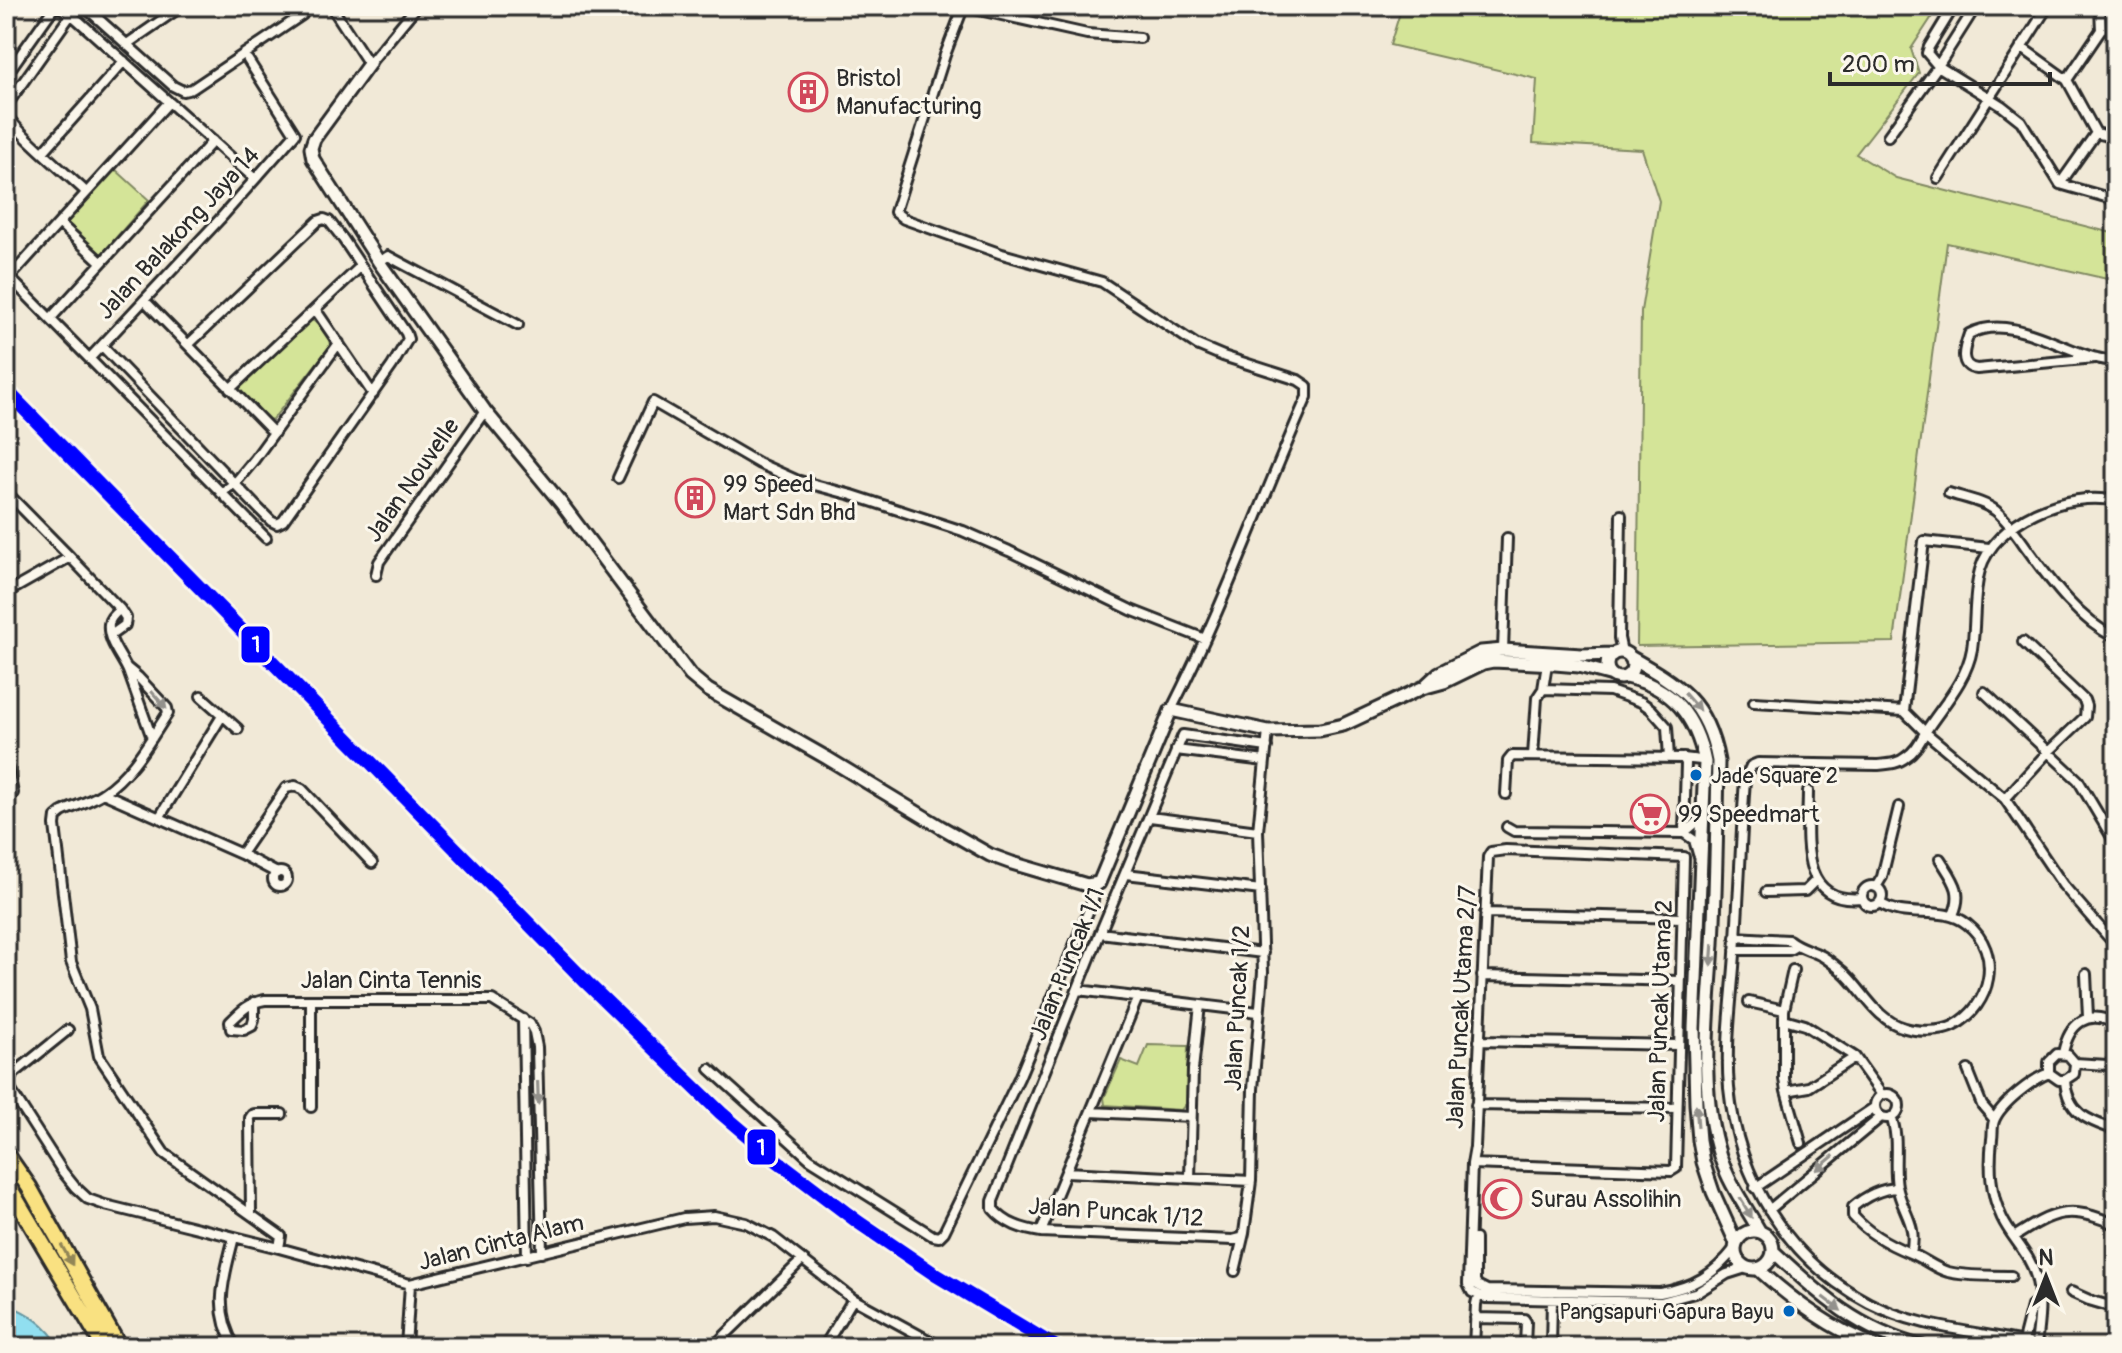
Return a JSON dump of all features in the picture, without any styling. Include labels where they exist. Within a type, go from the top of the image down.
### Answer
[{"type":"highway","points":[[6,1154],[29,1187],[119,1347]]},
{"type":"highway","points":[[6,1182],[104,1347]]},
{"type":"street","points":[[7,72],[57,6],[74,10],[124,61],[255,179]]},
{"type":"street","points":[[84,6],[173,86],[183,91],[192,89],[302,15],[304,8]]},
{"type":"street","points":[[127,44],[182,6]]},
{"type":"street","points":[[331,6],[369,64]]},
{"type":"street","points":[[417,6],[369,64],[314,139],[311,148],[313,159],[379,262],[485,411],[561,503],[690,675],[708,690],[990,855],[1087,885],[1097,884],[1118,891]]},
{"type":"street","points":[[1954,6],[1927,53],[1938,66],[2021,121],[2060,184],[2116,200]]},
{"type":"street","points":[[1888,136],[1976,6]]},
{"type":"street","points":[[1938,178],[2048,6]]},
{"type":"street","points":[[2067,80],[2101,30],[2098,6]]},
{"type":"street","points":[[710,1069],[810,1159],[933,1236],[939,1237],[944,1232],[1019,1078],[1097,884],[1307,397],[1307,386],[1298,380],[1197,345],[1102,282],[1002,254],[904,219],[895,212],[961,7],[1087,34],[1140,38]]},
{"type":"street","points":[[74,10],[9,102],[7,110],[8,117],[86,192]]},
{"type":"street","points":[[2021,47],[2067,80],[2096,133],[2116,138]]},
{"type":"street","name":"Jalan Balakong Jaya 14","points":[[90,358],[295,134],[248,60]]},
{"type":"street","points":[[43,152],[124,61]]},
{"type":"street","points":[[169,102],[8,276],[266,538]]},
{"type":"street","points":[[2060,184],[2096,133]]},
{"type":"street","points":[[51,318],[213,141]]},
{"type":"street","points":[[102,346],[277,524],[283,521],[373,394],[408,339],[336,230],[324,219],[318,221],[188,345]]},
{"type":"street","points":[[59,223],[101,262]]},
{"type":"street","points":[[379,262],[388,256],[518,325]]},
{"type":"street","points":[[230,389],[361,266]]},
{"type":"street","points":[[144,300],[274,433]]},
{"type":"street","points":[[315,309],[373,394]]},
{"type":"street","points":[[2095,358],[1977,369],[1964,364],[1963,357],[1969,334],[1994,327],[2034,335],[2095,358],[2116,361]]},
{"type":"street","points":[[221,493],[235,483],[339,343]]},
{"type":"street","points":[[618,478],[653,402],[758,463],[796,480],[963,531],[1131,610],[1205,639]]},
{"type":"street","name":"Jalan Nouvelle","points":[[376,575],[379,562],[485,411]]},
{"type":"street","points":[[6,492],[120,609],[126,618],[125,625],[111,635]]},
{"type":"street","points":[[1949,493],[1992,508],[2012,526],[2053,583],[2098,629],[2116,638]]},
{"type":"street","points":[[2049,1073],[2017,1092],[1994,1119],[1990,1156],[1995,1201],[2003,1221],[2030,1261],[2037,1278],[2040,1346],[1926,1325],[1868,1302],[1821,1271],[1795,1245],[1755,1188],[1737,1132],[1729,1088],[1728,1043],[1745,779],[1751,766],[1758,763],[1893,764],[1904,760],[1913,752],[1967,665],[1972,649],[1976,587],[1989,548],[2012,526],[2053,506],[2076,500],[2103,498],[2116,501]]},
{"type":"street","points":[[1621,515],[1619,638],[1621,654],[1633,665],[1626,677]]},
{"type":"street","points":[[1507,538],[1505,656],[1587,668],[1617,679],[1626,677],[1648,683],[1682,708],[1700,740],[1705,762],[1694,1040],[1699,1140],[1713,1192],[1736,1245],[1737,1259],[1823,1321],[1877,1347]]},
{"type":"street","points":[[1904,711],[1924,541],[1989,548]]},
{"type":"street","points":[[6,591],[70,557]]},
{"type":"street","points":[[120,609],[111,619],[109,627],[152,738]]},
{"type":"street","points":[[2005,799],[2085,717],[2084,700],[2023,642]]},
{"type":"street","points":[[1422,688],[1439,673],[1481,652],[1621,654],[1672,681],[1702,713],[1714,737],[1718,761],[1707,1029],[1710,1104],[1720,1157],[1760,1232],[1771,1240],[1774,1252],[1832,1305],[1863,1325],[1923,1347]]},
{"type":"street","points":[[1609,674],[1607,661],[1621,654]]},
{"type":"street","points":[[1171,710],[1268,731],[1320,730],[1343,725],[1483,663],[1545,663]]},
{"type":"street","points":[[1533,756],[1537,698],[1543,689],[1545,663]]},
{"type":"street","points":[[127,668],[168,710],[129,769],[103,793],[56,817],[71,962],[90,1009],[99,1056],[164,1153],[281,1236],[279,1248]]},
{"type":"street","points":[[1543,689],[1610,691],[1641,702],[1667,727],[1669,758]]},
{"type":"street","points":[[1984,692],[2078,780],[2116,844]]},
{"type":"street","points":[[201,696],[238,729]]},
{"type":"street","points":[[1754,702],[1904,711],[2005,799],[2063,885],[2111,940],[2116,941]]},
{"type":"street","points":[[159,818],[222,716]]},
{"type":"street","name":"Jalan Puncak 1/2","points":[[1235,1271],[1251,1181],[1253,1089],[1263,953],[1258,831],[1268,731]]},
{"type":"street","name":"Jalan Puncak 1/1","points":[[993,1209],[993,1201],[1019,1133],[1183,735],[1267,747]]},
{"type":"street","points":[[1683,758],[1691,754],[1700,740]]},
{"type":"street","points":[[1176,750],[1265,761]]},
{"type":"street","points":[[1506,794],[1508,761],[1512,756],[1683,758],[1705,762]]},
{"type":"street","points":[[1683,758],[1686,763],[1684,833]]},
{"type":"street","points":[[6,760],[13,793]]},
{"type":"street","points":[[241,854],[286,788],[295,786],[302,789],[372,863]]},
{"type":"street","points":[[1808,791],[1812,873],[1822,886],[1842,897],[1862,898]]},
{"type":"street","points":[[103,793],[277,873]]},
{"type":"street","points":[[1684,833],[1698,821],[1703,800]]},
{"type":"street","points":[[1862,898],[1866,889],[1876,887],[1882,877],[1899,807]]},
{"type":"street","points":[[1150,817],[1258,831]]},
{"type":"street","points":[[1507,827],[1514,831],[1684,833],[1694,840],[1697,848],[1699,875]]},
{"type":"street","name":"Jalan Puncak Utama 2/7","points":[[1475,1164],[1487,863],[1491,852],[1684,857]]},
{"type":"street","name":"Jalan Puncak Utama 2","points":[[1475,1164],[1674,1171],[1677,1166],[1684,857]]},
{"type":"street","points":[[1940,859],[1959,893],[1953,915]]},
{"type":"street","points":[[1126,874],[1261,890]]},
{"type":"street","points":[[1766,892],[1805,891],[1816,880]]},
{"type":"street","points":[[1876,887],[1882,894],[1880,903]]},
{"type":"street","points":[[1862,898],[1871,907],[1880,903]]},
{"type":"street","points":[[1735,937],[1789,940],[1796,946],[1823,956],[1844,972],[1876,1010],[1903,1028],[1934,1030],[1951,1027],[1969,1014],[1984,996],[1990,960],[1980,936],[1953,915],[1900,911],[1888,909],[1880,903]]},
{"type":"street","points":[[1485,913],[1683,918]]},
{"type":"street","points":[[1100,933],[1263,953]]},
{"type":"street","points":[[1735,950],[1789,950],[1796,946]]},
{"type":"street","points":[[1793,970],[1784,1014],[1786,1091],[1801,1143]]},
{"type":"street","points":[[2086,974],[2088,1017]]},
{"type":"street","points":[[1482,976],[1680,981]]},
{"type":"street","points":[[1078,990],[1258,1012]]},
{"type":"street","points":[[1041,1232],[1138,997]]},
{"type":"street","points":[[311,1000],[311,1107]]},
{"type":"street","name":"Jalan Cinta Tennis","points":[[254,1002],[492,1000],[523,1019]]},
{"type":"street","points":[[1749,1002],[1784,1014],[1855,1057],[1882,1095]]},
{"type":"street","points":[[1190,1178],[1193,1070],[1200,1005]]},
{"type":"street","points":[[2063,1053],[2065,1042],[2075,1026],[2088,1017],[2104,1018],[2116,1024]]},
{"type":"street","points":[[523,1019],[530,1024],[537,1047],[542,1253]]},
{"type":"street","points":[[523,1019],[527,1257]]},
{"type":"street","points":[[6,1081],[68,1030]]},
{"type":"street","points":[[1479,1041],[1678,1045]]},
{"type":"street","points":[[524,1048],[537,1047]]},
{"type":"street","points":[[2063,1053],[2075,1063],[2074,1074],[2059,1080],[2049,1073],[2048,1068],[2052,1057],[2063,1053]]},
{"type":"street","points":[[1786,1091],[1809,1087],[1855,1057]]},
{"type":"street","points":[[2075,1063],[2107,1065],[2116,1062]]},
{"type":"street","points":[[1968,1070],[1982,1105],[1994,1119]]},
{"type":"street","points":[[2065,1080],[2069,1100],[2075,1109],[2096,1124],[2116,1130]]},
{"type":"street","name":"Jalan Cinta Alam","points":[[6,1081],[63,1172],[88,1199],[410,1284],[684,1218],[714,1216],[746,1223],[773,1237],[853,1299],[941,1347]]},
{"type":"street","points":[[1755,1188],[1875,1107],[1876,1100],[1882,1095],[1889,1095],[1898,1102],[1897,1113],[1886,1117],[1769,1210]]},
{"type":"street","points":[[1476,1105],[1677,1108]]},
{"type":"street","points":[[1875,1107],[1895,1130],[1897,1188],[1914,1231],[1911,1253]]},
{"type":"street","points":[[1091,1112],[1191,1117]]},
{"type":"street","points":[[251,1213],[250,1118],[255,1114],[282,1114]]},
{"type":"street","points":[[1475,1164],[1475,1280],[1477,1285],[1487,1290],[1675,1291],[1710,1275],[1748,1232],[1760,1232]]},
{"type":"street","points":[[1475,1164],[1468,1284],[1478,1296],[1661,1302],[1698,1292],[1727,1274],[1768,1263],[1774,1252]]},
{"type":"street","points":[[1066,1172],[1251,1181]]},
{"type":"street","points":[[1897,1188],[1875,1192],[1858,1203],[1852,1211],[1856,1220],[1898,1249],[1948,1272],[2011,1276]]},
{"type":"street","name":"Jalan Puncak 1/12","points":[[993,1209],[1022,1229],[1041,1232],[1241,1238]]},
{"type":"street","points":[[2014,1237],[2052,1214],[2074,1212],[2094,1215],[2116,1225]]},
{"type":"street","points":[[234,1237],[221,1297],[221,1316],[235,1347]]},
{"type":"street","points":[[713,1347],[802,1260]]},
{"type":"street","points":[[406,1347],[410,1284]]},
{"type":"street","points":[[1543,1291],[1552,1300],[1551,1347]]},
{"type":"street","points":[[1552,1300],[1564,1291]]},
{"type":"street","points":[[2071,1292],[2116,1308]]},
{"type":"street","points":[[1474,1347],[1478,1296]]},
{"type":"street","points":[[824,1347],[853,1299]]},
{"type":"street","points":[[2023,1341],[2032,1306],[2038,1300]]},
{"type":"street","points":[[1475,1318],[1524,1319],[1525,1347]]},
{"type":"green space","points":[[1402,6],[1939,6],[1911,49],[1919,73],[1856,154],[1896,178],[2116,234],[2116,281],[1947,243],[1894,642],[1637,646],[1641,311],[1659,201],[1642,149],[1533,143],[1537,79],[1390,45]]},
{"type":"green space","points":[[115,169],[149,200],[100,256],[65,224]]},
{"type":"green space","points":[[311,320],[325,330],[330,346],[273,419],[268,420],[237,391]]},
{"type":"green space","points":[[1148,1045],[1188,1046],[1186,1104],[1181,1110],[1105,1105],[1104,1098],[1121,1060],[1139,1067]]},
{"type":"water","points":[[6,1304],[37,1321],[60,1347],[6,1347]]},
{"type":"transit line","name":"1","points":[[6,390],[586,982],[721,1113],[858,1222],[936,1275],[1056,1347]]},
{"type":"place","name":"Bristol Manufacturing","points":[[808,92]]},
{"type":"place","name":"99 Speed Mart Sdn Bhd","points":[[695,498]]},
{"type":"place","name":"Jade Square 2","points":[[1696,775]]},
{"type":"place","name":"99 Speedmart","points":[[1650,814]]},
{"type":"place","name":"Surau Assolihin","points":[[1502,1199]]},
{"type":"place","name":"Pangsapuri Gapura Bayu","points":[[1789,1311]]}]
